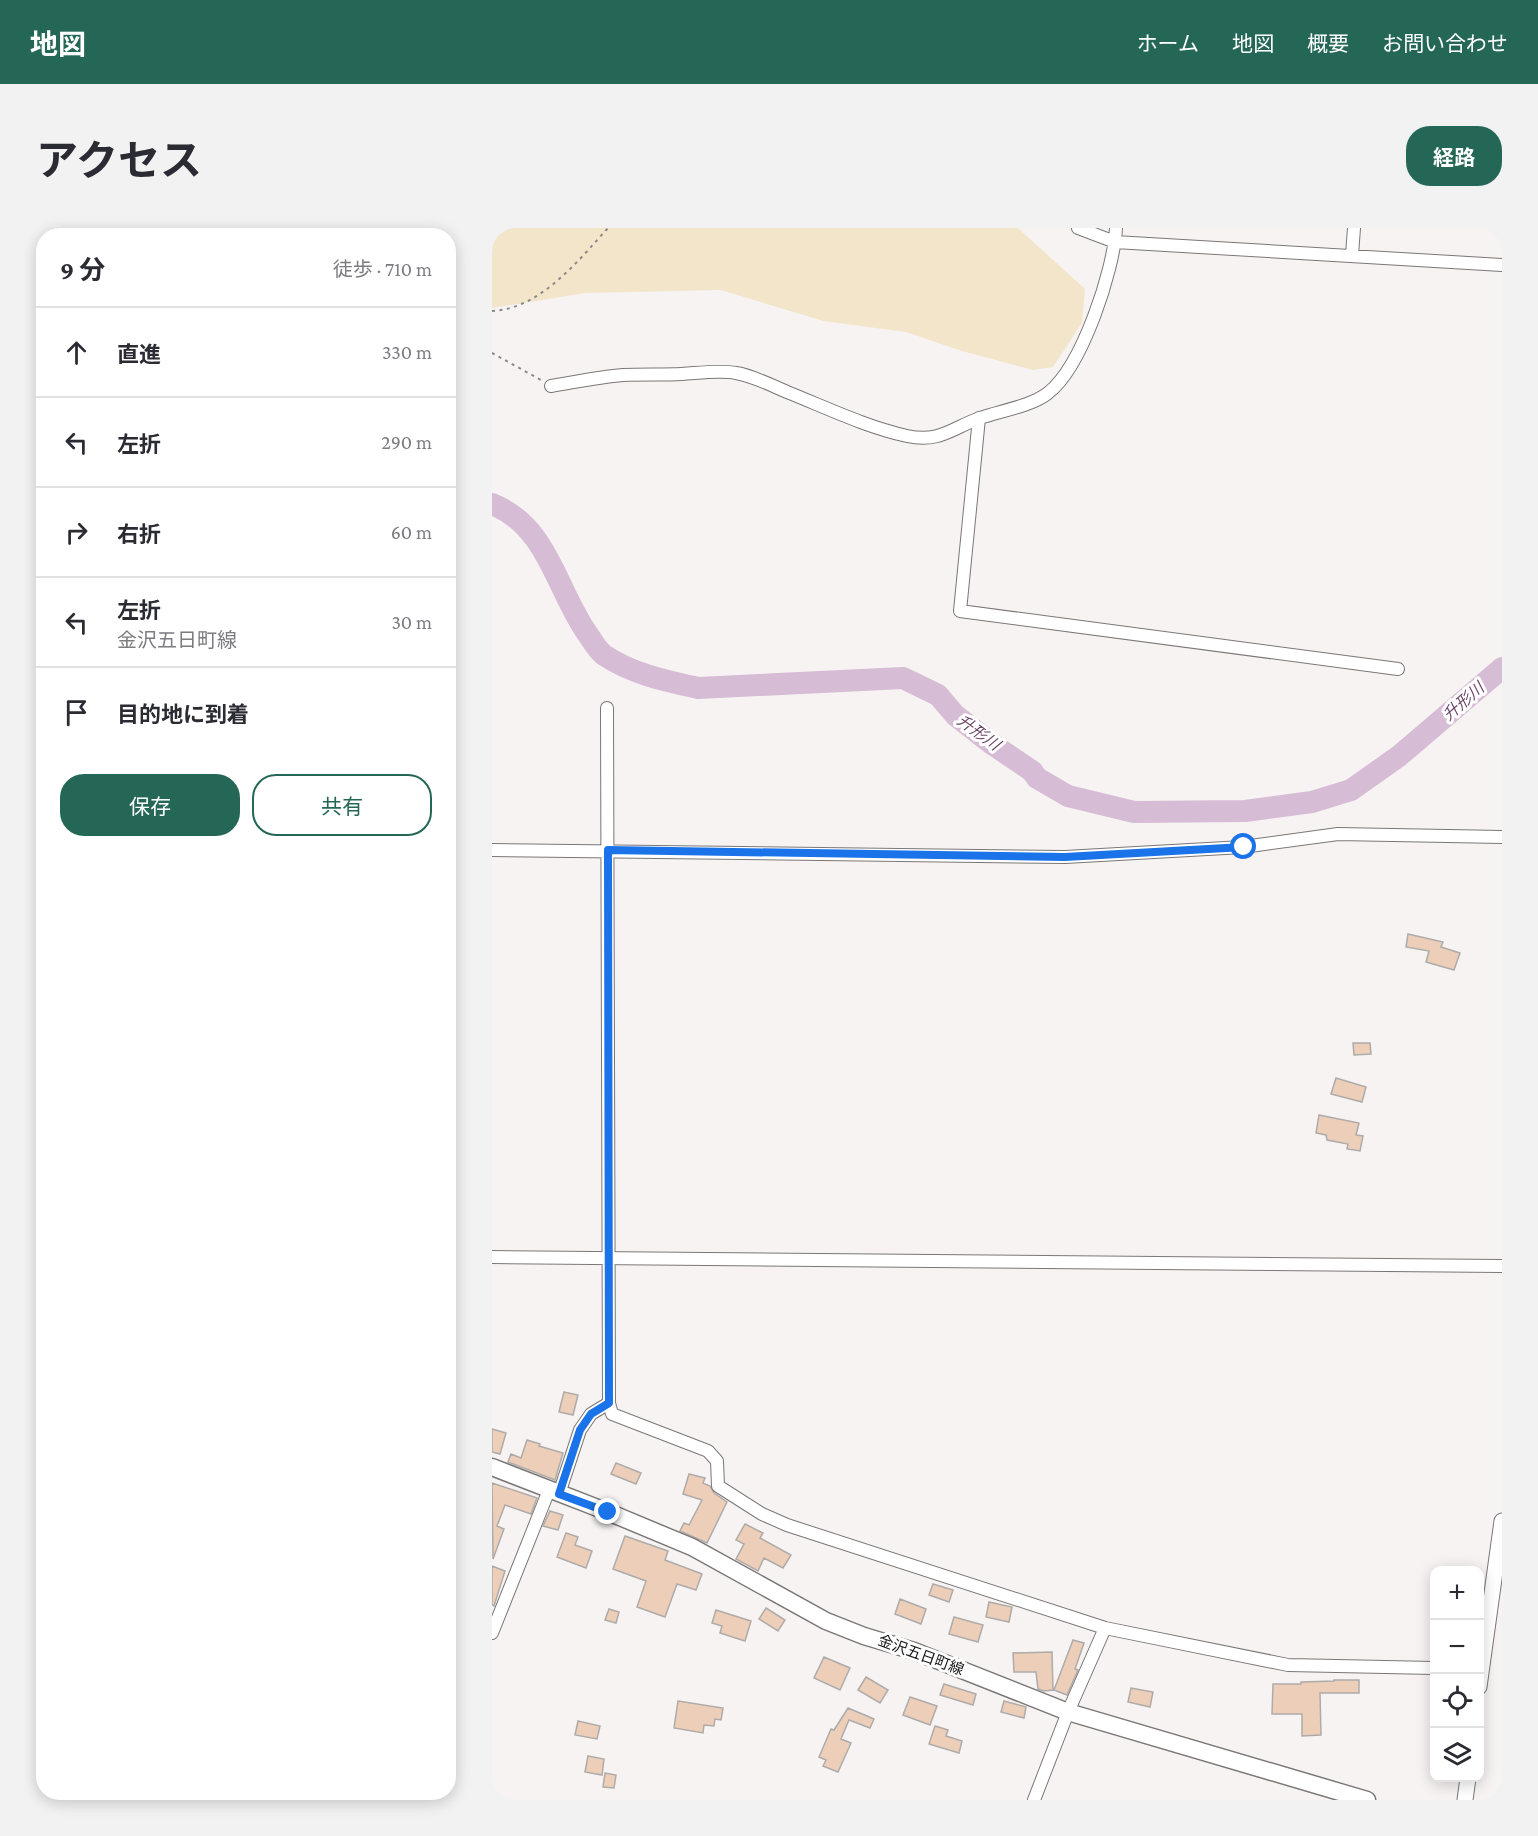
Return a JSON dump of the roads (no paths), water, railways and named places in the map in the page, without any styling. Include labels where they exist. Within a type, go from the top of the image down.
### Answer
[{"type":"main road","name":"金沢五日町線","points":[[492,1467],[692,1547],[825,1620],[864,1636],[914,1651],[1068,1712],[1368,1800]]},
{"type":"street","points":[[1078,228],[1116,242],[1502,265]]},
{"type":"street","points":[[551,386],[623,375],[737,373],[860,421],[909,436],[946,435],[979,418],[1019,406],[1048,394],[1066,373],[1078,354],[1093,320],[1116,242],[1116,228]]},
{"type":"street","points":[[1352,255],[1354,228]]},
{"type":"street","points":[[979,418],[960,611],[1398,669]]},
{"type":"street","points":[[608,708],[608,1258],[609,1403],[612,1414],[708,1451],[717,1461],[718,1486],[762,1514],[787,1525],[1105,1628],[1288,1665],[1430,1668]]},
{"type":"street","points":[[492,850],[1065,857],[1244,847],[1338,834],[1502,837]]},
{"type":"street","points":[[492,1257],[1502,1266]]},
{"type":"street","points":[[492,1634],[580,1430],[591,1414],[609,1403]]},
{"type":"street","points":[[1484,1648],[1502,1521]]},
{"type":"street","points":[[1034,1800],[1068,1712],[1105,1628]]},
{"type":"street","points":[[1465,1800],[1467,1782]]},
{"type":"waterway","name":"升形川","points":[[492,504],[511,514],[526,527],[549,560],[576,616],[595,645],[615,662],[638,672],[698,688],[903,678],[938,695],[955,715],[992,744],[1032,771],[1037,778],[1068,796],[1134,812],[1245,811],[1312,802],[1351,790],[1399,756],[1502,668]]}]
